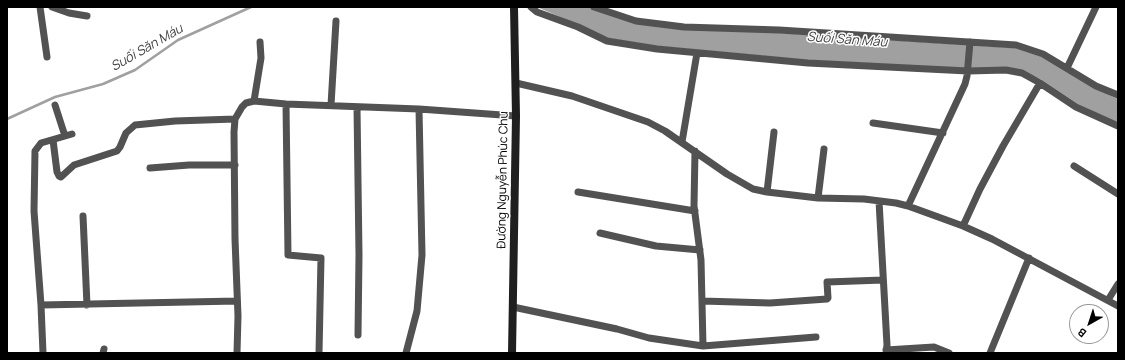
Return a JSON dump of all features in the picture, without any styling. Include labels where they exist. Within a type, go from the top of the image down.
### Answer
[{"type":"street","points":[[40,7],[47,57]]},
{"type":"street","points":[[52,7],[69,13],[87,16]]},
{"type":"street","name":"Đường Nguyễn Phúc Chu","points":[[512,353],[516,116],[514,7]]},
{"type":"street","points":[[531,7],[537,12],[607,41],[657,49],[808,63],[968,71],[1006,70],[1022,73],[1076,107],[1118,126]]},
{"type":"street","points":[[594,7],[636,21],[684,27],[772,30],[1016,45],[1043,54],[1096,86],[1118,96]]},
{"type":"street","points":[[1067,68],[1096,7]]},
{"type":"street","points":[[331,105],[336,21]]},
{"type":"street","points":[[254,101],[261,58],[260,42]]},
{"type":"street","points":[[908,206],[965,84],[968,71],[970,42]]},
{"type":"street","points":[[682,142],[697,53]]},
{"type":"street","points":[[516,83],[572,96],[631,115],[658,127],[753,189],[818,198],[864,199],[908,206],[963,226],[992,238],[1118,306]]},
{"type":"street","points":[[963,226],[980,189],[1003,146],[1040,83]]},
{"type":"street","points":[[237,353],[235,120],[246,103],[254,101],[286,104],[419,109],[516,116]]},
{"type":"street","points":[[286,104],[288,255],[322,258],[319,353]]},
{"type":"street","points":[[43,353],[34,211],[35,151],[41,143],[68,135],[55,105]]},
{"type":"street","points":[[357,106],[359,255],[358,335]]},
{"type":"street","points":[[406,353],[417,311],[422,255],[419,109]]},
{"type":"street","points":[[53,140],[57,172],[59,176],[61,176],[74,165],[117,151],[126,133],[135,125],[175,121],[235,120]]},
{"type":"street","points":[[873,123],[943,133]]},
{"type":"street","points":[[767,192],[774,132]]},
{"type":"street","points":[[818,198],[824,149]]},
{"type":"street","points":[[695,151],[695,211],[700,250],[703,346]]},
{"type":"street","points":[[150,168],[189,165],[235,165]]},
{"type":"street","points":[[1074,166],[1118,194]]},
{"type":"street","points":[[578,192],[695,211]]},
{"type":"street","points":[[879,201],[887,346],[886,352],[934,347],[949,353]]},
{"type":"street","points":[[83,216],[87,305]]},
{"type":"street","points":[[600,233],[656,246],[700,250]]},
{"type":"street","points":[[990,353],[1029,258]]},
{"type":"street","points":[[702,301],[770,303],[827,299],[827,282],[883,280]]},
{"type":"street","points":[[1108,300],[1118,284]]},
{"type":"street","points":[[41,306],[237,302]]},
{"type":"street","points":[[513,307],[617,329],[649,338],[703,346],[816,337]]},
{"type":"water","name":"Suối Săn Máu","points":[[537,7],[589,7],[636,24],[1015,48],[1042,57],[1097,89],[1118,99],[1118,123],[1078,104],[1042,80],[1023,71],[807,60],[657,46],[608,38]]},
{"type":"waterway","name":"Suối Săn Máu","points":[[7,119],[55,97],[103,84],[135,70],[178,40],[251,7]]}]
